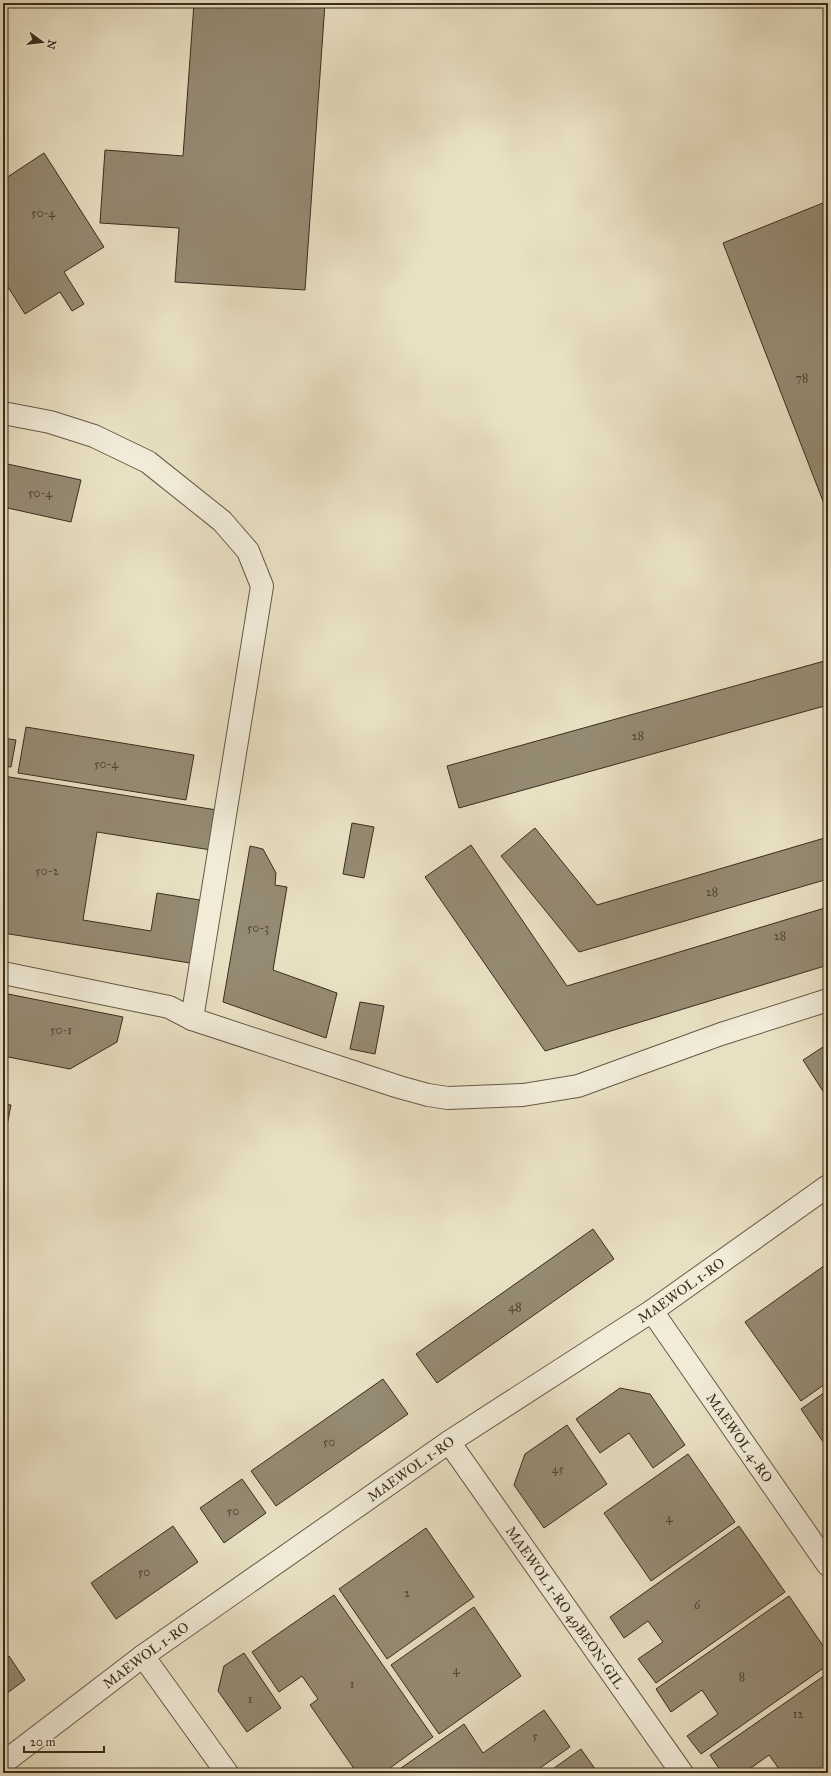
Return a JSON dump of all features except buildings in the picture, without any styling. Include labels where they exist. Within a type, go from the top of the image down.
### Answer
[{"type":"street","points":[[3,413],[50,422],[94,436],[148,462],[222,521],[248,551],[262,586],[192,1019]]},
{"type":"street","points":[[3,973],[169,1006],[192,1019],[428,1095],[448,1098],[523,1095],[578,1086],[721,1034],[828,1000]]},
{"type":"street","name":"MAEWOL 1-RO","points":[[3,1763],[143,1656],[449,1442],[652,1311],[828,1186]]},
{"type":"street","name":"MAEWOL 4-RO","points":[[652,1311],[828,1565]]},
{"type":"street","name":"MAEWOL 1-RO 49BEON-GIL","points":[[449,1442],[682,1773]]},
{"type":"street","points":[[143,1656],[227,1773]]}]
